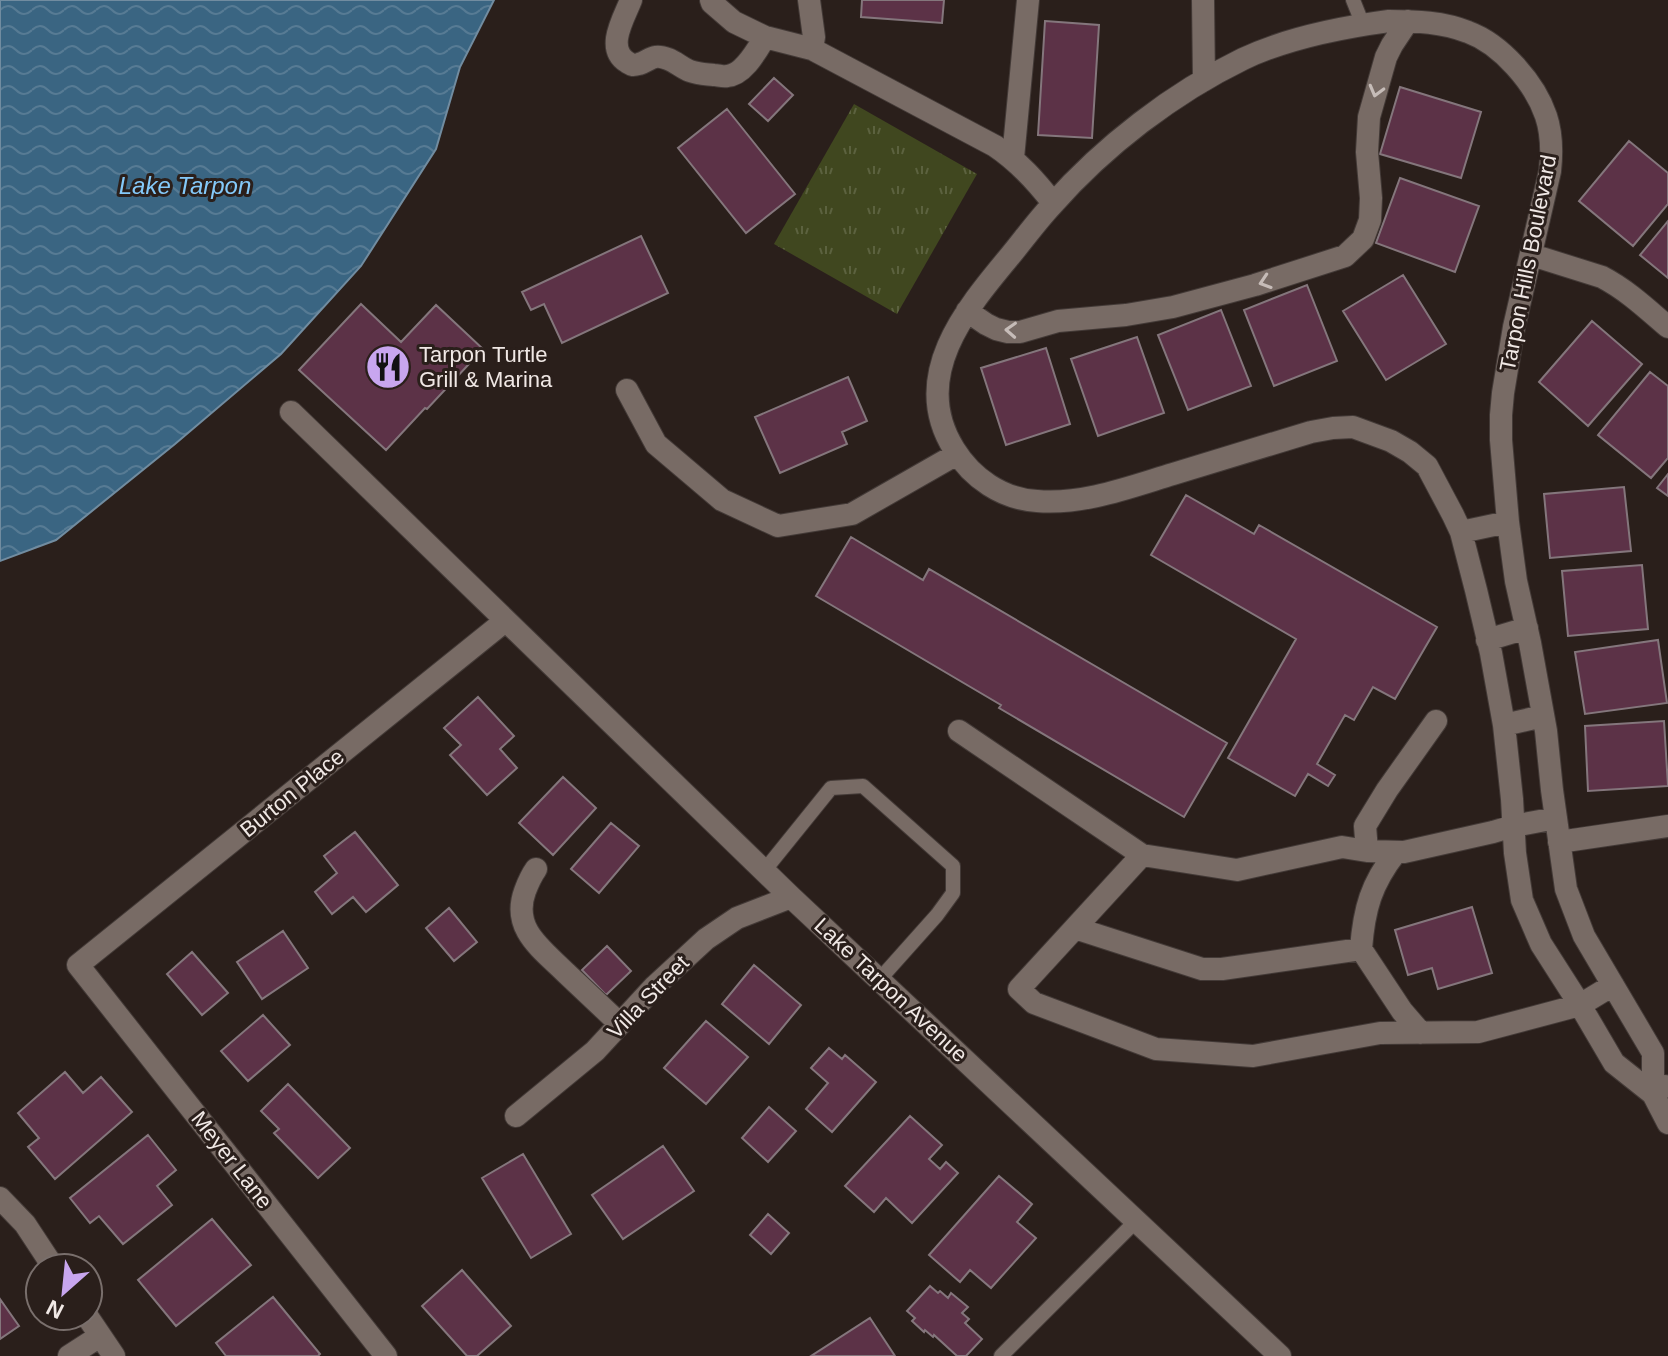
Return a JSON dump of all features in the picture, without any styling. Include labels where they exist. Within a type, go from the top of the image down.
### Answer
[{"type":"street","points":[[631,0],[615,43],[622,59],[633,65],[656,56],[687,70],[727,76],[745,65],[765,37]]},
{"type":"street","points":[[809,0],[814,37],[812,49]]},
{"type":"street","points":[[1013,158],[1028,0]]},
{"type":"street","points":[[1203,0],[1204,80]]},
{"type":"street","points":[[707,1],[734,22],[765,37],[812,49],[981,138],[1013,158],[1053,203]]},
{"type":"street","name":"Tarpon Hills Boulevard","points":[[1389,21],[1447,25],[1484,39],[1497,49],[1521,73],[1541,103],[1550,131],[1551,161],[1514,327],[1501,415],[1508,522],[1516,581],[1543,716],[1566,889],[1584,936],[1653,1053],[1661,1089],[1614,1063],[1541,944],[1522,900],[1504,725],[1487,640],[1461,532],[1427,466],[1391,441],[1353,427],[1333,428],[1122,489],[1076,500],[1034,501],[1011,497],[980,480],[957,454],[944,433],[939,417],[938,378],[946,350],[967,311],[991,279],[1053,203],[1098,160],[1158,110],[1204,80],[1246,58],[1363,25],[1389,21]]},
{"type":"street","points":[[967,311],[996,329],[1020,332],[1058,321],[1173,307],[1345,256],[1363,239],[1370,220],[1369,117],[1386,57],[1408,21]]},
{"type":"street","points":[[1532,255],[1602,277],[1622,287],[1668,327]]},
{"type":"street","points":[[627,390],[656,444],[722,500],[778,526],[852,514],[957,454]]},
{"type":"street","name":"Lake Tarpon Avenue","points":[[291,412],[791,897],[1280,1356]]},
{"type":"street","points":[[1461,532],[1508,522]]},
{"type":"street","name":"Burton Place","points":[[78,965],[505,621]]},
{"type":"street","points":[[1487,640],[1527,628]]},
{"type":"street","points":[[1504,725],[1543,716]]},
{"type":"street","points":[[1367,851],[1365,826],[1436,721]]},
{"type":"street","points":[[959,731],[1142,855],[1237,870],[1342,847],[1404,852],[1556,818]]},
{"type":"street","points":[[1559,842],[1668,826]]},
{"type":"street","points":[[1396,852],[1369,897],[1361,949],[1395,1002],[1421,1033]]},
{"type":"street","points":[[1142,855],[1019,989],[1034,1003],[1156,1049],[1253,1056],[1380,1033],[1478,1032],[1580,1005],[1613,985]]},
{"type":"street","points":[[536,869],[521,903],[527,931],[620,1024]]},
{"type":"street","name":"Villa Street","points":[[516,1116],[595,1051],[655,986],[706,939],[737,918],[791,897]]},
{"type":"street","points":[[1075,928],[1202,969],[1222,969],[1361,949]]},
{"type":"street","name":"Meyer Lane","points":[[78,965],[386,1356]]},
{"type":"street","points":[[1661,1089],[1668,1123]]},
{"type":"street","points":[[0,1198],[25,1224],[43,1252]]},
{"type":"street","points":[[97,1332],[114,1356]]},
{"type":"street","points":[[69,1356],[100,1336]]},
{"type":"lane","points":[[1353,0],[1363,25]]},
{"type":"lane","points":[[764,871],[831,788],[863,786],[953,866],[953,893],[879,980]]},
{"type":"lane","points":[[1001,1356],[1136,1221]]},
{"type":"green space","points":[[854,104],[977,174],[897,314],[774,244]]},
{"type":"water","name":"Lake Tarpon","points":[[0,0],[494,0],[460,67],[436,149],[361,266],[281,354],[175,444],[56,540],[0,561]]},
{"type":"building","points":[[862,0],[944,0],[942,23],[861,17]]},
{"type":"building","points":[[1045,21],[1099,25],[1092,138],[1038,135]]},
{"type":"building","points":[[774,78],[793,95],[768,121],[749,104]]},
{"type":"building","points":[[1400,87],[1481,112],[1461,178],[1380,154]]},
{"type":"building","points":[[727,109],[795,194],[746,233],[678,148]]},
{"type":"building","points":[[1629,141],[1668,173],[1668,204],[1633,246],[1579,201]]},
{"type":"building","points":[[1400,178],[1479,206],[1455,272],[1376,243]]},
{"type":"building","points":[[1668,221],[1668,278],[1640,255]]},
{"type":"building","points":[[641,236],[668,293],[562,343],[544,304],[531,310],[522,292]]},
{"type":"building","points":[[1403,275],[1446,344],[1386,380],[1343,311]]},
{"type":"building","points":[[1307,285],[1337,361],[1274,386],[1244,310]]},
{"type":"building","points":[[361,304],[401,342],[436,305],[483,349],[386,450],[299,370]]},
{"type":"building","points":[[1221,310],[1251,386],[1188,410],[1158,335]]},
{"type":"building","points":[[1592,321],[1642,364],[1588,426],[1539,382]]},
{"type":"building","points":[[1137,337],[1164,413],[1098,436],[1071,359]]},
{"type":"building","points":[[1046,348],[1070,424],[1006,445],[981,368]]},
{"type":"building","points":[[1650,372],[1668,386],[1668,458],[1651,478],[1598,435]]},
{"type":"building","points":[[848,377],[867,421],[842,432],[847,444],[780,473],[755,417]]},
{"type":"building","points":[[1668,474],[1668,496],[1657,488]]},
{"type":"building","points":[[1624,487],[1631,551],[1550,558],[1544,494]]},
{"type":"building","points":[[1186,495],[1254,534],[1259,525],[1437,627],[1395,699],[1373,687],[1354,720],[1345,715],[1317,764],[1335,775],[1328,786],[1308,774],[1295,796],[1228,758],[1296,639],[1151,555]]},
{"type":"building","points":[[851,537],[923,580],[929,569],[1227,743],[1184,817],[816,596]]},
{"type":"building","points":[[1642,565],[1648,629],[1568,636],[1562,571]]},
{"type":"building","points":[[1658,640],[1667,703],[1585,714],[1575,652]]},
{"type":"building","points":[[478,697],[514,736],[500,749],[517,768],[487,795],[450,755],[461,745],[444,728]]},
{"type":"building","points":[[1664,721],[1668,786],[1588,791],[1585,726]]},
{"type":"building","points":[[563,777],[596,808],[553,855],[519,823]]},
{"type":"building","points":[[611,823],[639,846],[599,893],[571,869]]},
{"type":"building","points":[[355,832],[398,885],[366,912],[353,897],[332,914],[315,892],[337,873],[324,856]]},
{"type":"building","points":[[1472,907],[1492,973],[1438,989],[1432,968],[1408,975],[1395,930]]},
{"type":"building","points":[[449,908],[477,942],[454,961],[426,928]]},
{"type":"building","points":[[283,931],[308,968],[262,999],[237,962]]},
{"type":"building","points":[[607,946],[631,971],[606,995],[582,970]]},
{"type":"building","points":[[192,952],[228,993],[202,1015],[167,974]]},
{"type":"building","points":[[754,965],[801,1005],[769,1044],[722,1004]]},
{"type":"building","points":[[263,1015],[290,1045],[248,1081],[221,1051]]},
{"type":"building","points":[[706,1021],[748,1057],[706,1104],[664,1068]]},
{"type":"building","points":[[829,1048],[842,1059],[845,1055],[876,1082],[832,1132],[806,1109],[828,1083],[811,1068]]},
{"type":"building","points":[[65,1072],[83,1093],[101,1077],[132,1112],[55,1179],[28,1147],[39,1138],[18,1113]]},
{"type":"building","points":[[288,1084],[350,1148],[318,1178],[274,1133],[279,1129],[261,1111]]},
{"type":"building","points":[[769,1107],[796,1131],[768,1162],[742,1138]]},
{"type":"building","points":[[910,1116],[942,1145],[929,1159],[940,1169],[946,1162],[958,1173],[912,1223],[886,1198],[874,1212],[845,1186]]},
{"type":"building","points":[[148,1135],[176,1170],[157,1186],[172,1205],[123,1244],[99,1216],[90,1223],[70,1198]]},
{"type":"building","points":[[663,1146],[694,1191],[623,1239],[592,1195]]},
{"type":"building","points":[[523,1154],[571,1234],[531,1258],[482,1178]]},
{"type":"building","points":[[999,1176],[1032,1204],[1017,1222],[1036,1238],[991,1288],[970,1270],[960,1282],[929,1255]]},
{"type":"building","points":[[768,1214],[789,1233],[771,1254],[750,1235]]},
{"type":"building","points":[[212,1219],[251,1265],[176,1326],[138,1280]]},
{"type":"building","points":[[462,1270],[511,1326],[477,1356],[467,1356],[422,1306]]},
{"type":"building","points":[[930,1286],[948,1298],[951,1293],[968,1307],[962,1313],[969,1319],[965,1323],[982,1339],[966,1356],[957,1356],[934,1335],[924,1332],[912,1321],[915,1318],[907,1311]]},
{"type":"building","points":[[273,1297],[320,1354],[226,1356],[216,1343]]},
{"type":"building","points":[[0,1299],[19,1326],[0,1339]]},
{"type":"building","points":[[870,1318],[895,1356],[811,1356]]},
{"type":"place","name":"Tarpon Turtle Grill & Marina","points":[[388,367]]}]
